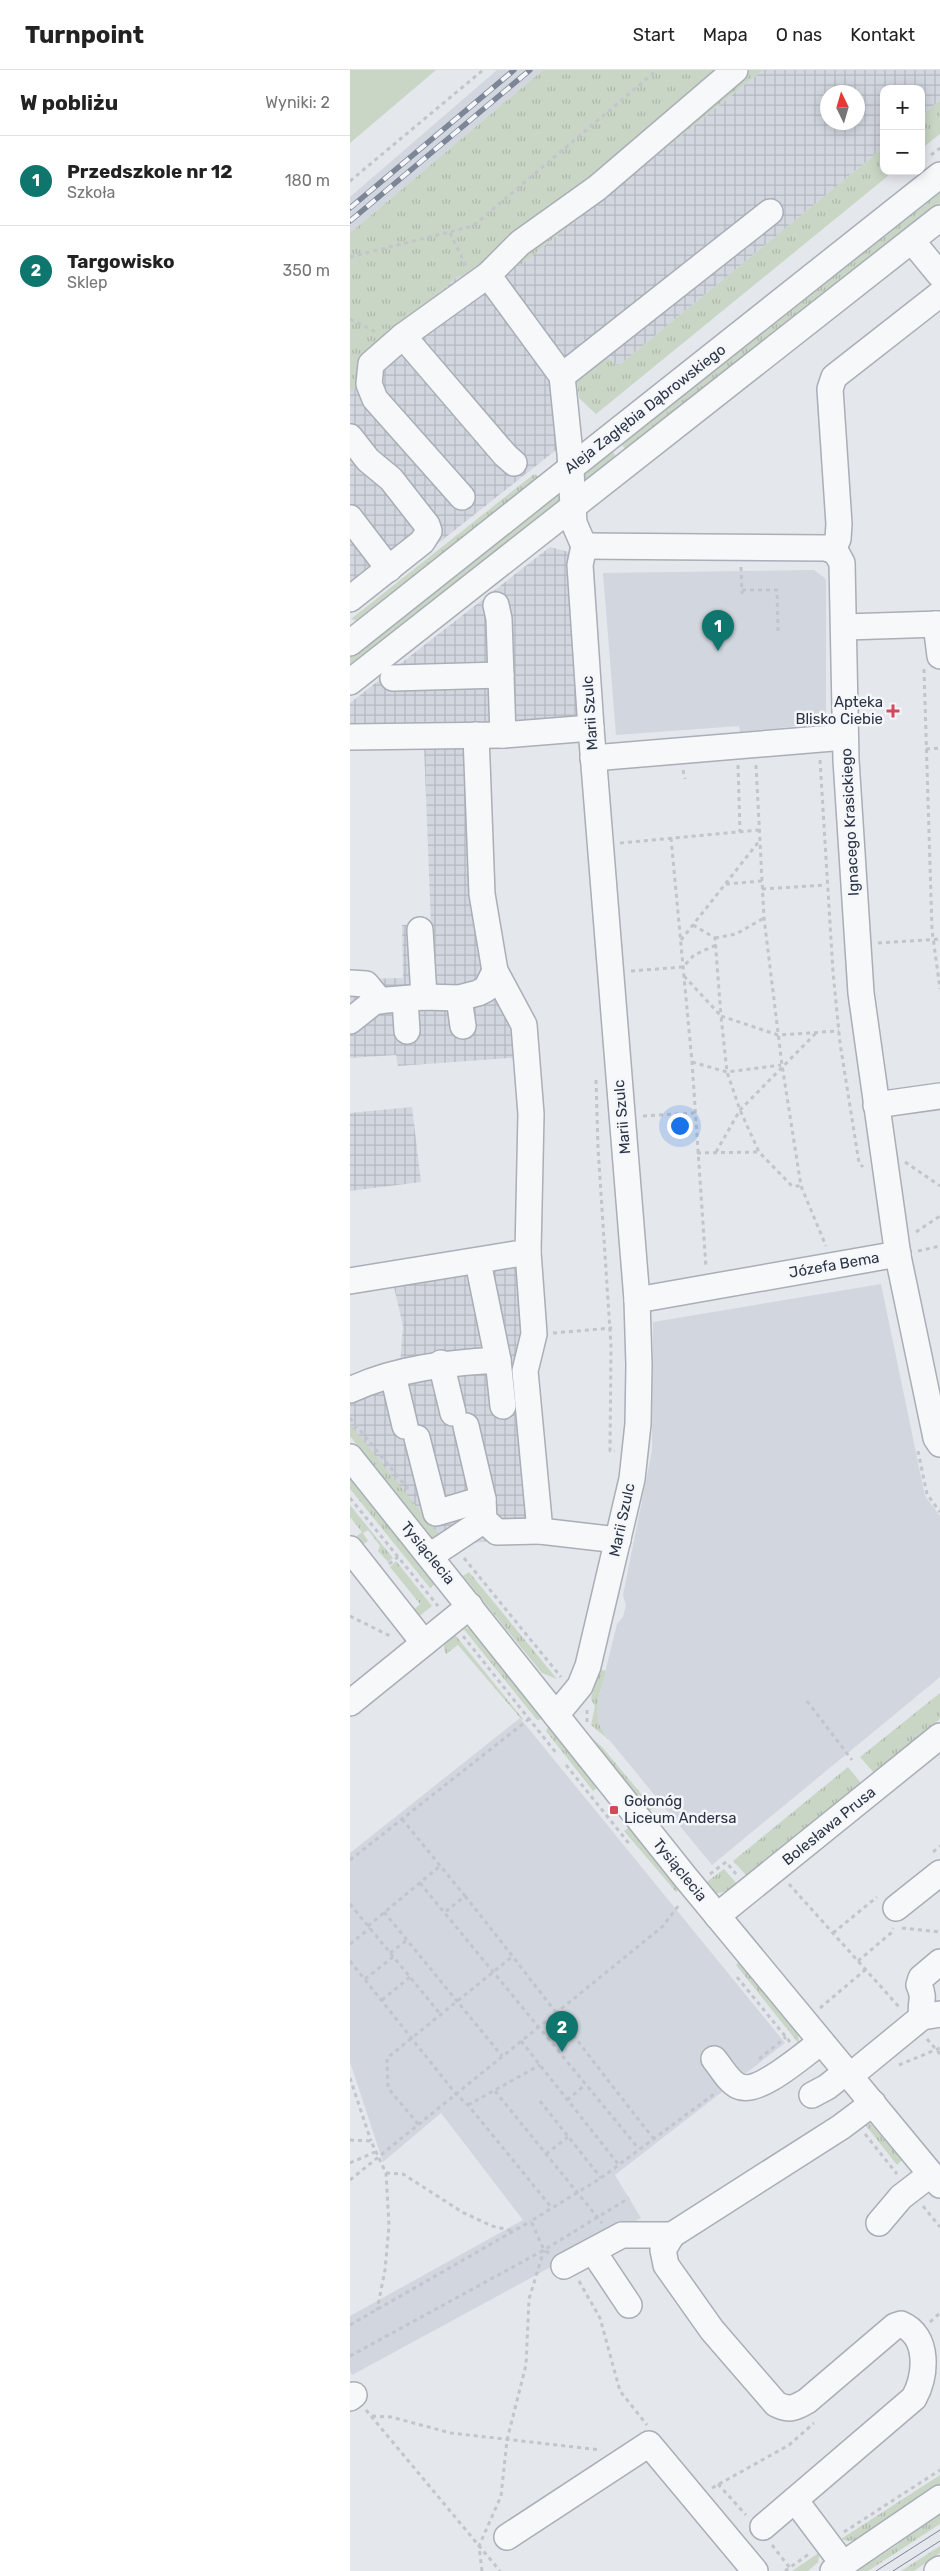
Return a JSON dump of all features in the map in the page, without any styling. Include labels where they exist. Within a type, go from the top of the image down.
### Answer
[{"type":"street","points":[[462,497],[375,399],[369,384],[371,364],[400,339],[482,280],[514,248],[597,188],[735,70]]},
{"type":"street","name":"Aleja Zagłębia Dąbrowskiego","points":[[350,641],[940,175]]},
{"type":"street","points":[[562,376],[770,212]]},
{"type":"street","points":[[350,682],[940,218]]},
{"type":"street","points":[[912,240],[940,275]]},
{"type":"street","points":[[482,280],[562,376],[576,532],[584,546],[811,547],[832,550],[838,539],[840,524],[830,389],[834,377],[940,294]]},
{"type":"street","points":[[400,339],[514,463]]},
{"type":"street","points":[[350,437],[368,460],[391,479],[427,525],[429,531],[422,542],[350,599]]},
{"type":"street","points":[[350,518],[389,568]]},
{"type":"street","name":"Marii Szulc","points":[[556,1715],[575,1694],[585,1674],[618,1540],[636,1452],[639,1399],[638,1300],[593,758],[580,565],[584,546]]},
{"type":"street","name":"Ignacego Krasickiego","points":[[832,550],[836,552],[842,563],[845,628],[845,737],[861,993],[897,1250]]},
{"type":"street","points":[[496,605],[499,620],[503,735]]},
{"type":"street","points":[[845,628],[938,624],[932,659]]},
{"type":"street","points":[[393,678],[501,675]]},
{"type":"street","points":[[350,737],[503,735],[591,728]]},
{"type":"street","points":[[476,735],[482,894],[495,971],[524,1025],[531,1114],[528,1252],[534,1334],[525,1371],[540,1531]]},
{"type":"street","points":[[593,758],[845,737]]},
{"type":"street","points":[[407,1031],[415,998],[420,930]]},
{"type":"street","points":[[350,1021],[375,1001],[415,998],[459,998],[486,989],[495,971]]},
{"type":"street","points":[[350,983],[366,984],[380,1000]]},
{"type":"street","points":[[459,998],[463,1026]]},
{"type":"street","points":[[876,1105],[940,1096]]},
{"type":"street","name":"Józefa Bema","points":[[638,1300],[834,1265],[897,1250],[936,1438],[940,1444]]},
{"type":"street","points":[[350,1281],[478,1262],[528,1252]]},
{"type":"street","points":[[478,1262],[498,1360],[503,1406]]},
{"type":"street","points":[[350,1390],[393,1374],[441,1363],[498,1360]]},
{"type":"street","points":[[441,1363],[460,1419],[483,1510],[497,1532],[540,1531],[618,1540]]},
{"type":"street","points":[[393,1374],[436,1514],[483,1510]]},
{"type":"street","name":"Tysiąclecia","points":[[350,1458],[717,1916],[935,2179]]},
{"type":"street","points":[[430,1556],[483,1510]]},
{"type":"street","points":[[350,1550],[424,1643]]},
{"type":"street","points":[[350,1703],[470,1606]]},
{"type":"street","name":"Bolesława Prusa","points":[[717,1916],[937,1744]]},
{"type":"street","points":[[896,1908],[940,1873]]},
{"type":"street","points":[[812,2095],[848,2074],[928,2013],[918,1985],[921,1978],[940,1962]]},
{"type":"street","points":[[714,2059],[732,2081],[738,2086],[748,2088],[762,2084],[821,2042]]},
{"type":"street","points":[[763,2527],[914,2398],[920,2388],[924,2367],[920,2345],[906,2326],[901,2324],[895,2326],[807,2401],[794,2408],[785,2409],[776,2404],[712,2330],[666,2265],[663,2250],[672,2235],[841,2127],[872,2103]]},
{"type":"street","points":[[879,2223],[901,2197],[935,2179]]},
{"type":"street","points":[[564,2266],[622,2236],[672,2235]]},
{"type":"street","points":[[593,2251],[628,2305]]},
{"type":"street","points":[[507,2537],[642,2448],[755,2571]]},
{"type":"street","points":[[796,2500],[828,2542],[838,2568],[940,2498]]},
{"type":"street","points":[[936,2571],[940,2569]]},
{"type":"path","points":[[350,181],[483,70]]},
{"type":"path","points":[[350,257],[473,226],[657,70]]},
{"type":"path","points":[[450,233],[482,280]]},
{"type":"path","points":[[350,319],[400,339]]},
{"type":"path","points":[[741,569],[742,592],[777,590],[778,631]]},
{"type":"path","points":[[932,659],[926,749],[933,940],[940,989]]},
{"type":"path","points":[[926,749],[940,748]]},
{"type":"path","points":[[756,760],[764,918],[782,1065],[801,1186],[834,1265]]},
{"type":"path","points":[[737,761],[740,832]]},
{"type":"path","points":[[600,844],[759,830]]},
{"type":"path","points":[[671,838],[692,1062],[694,1113],[708,1287]]},
{"type":"path","points":[[680,941],[760,840]]},
{"type":"path","points":[[725,884],[762,881]]},
{"type":"path","points":[[762,889],[826,885]]},
{"type":"path","points":[[693,925],[715,938],[736,934],[764,918]]},
{"type":"path","points":[[715,938],[727,1072],[740,1110],[759,1152],[792,1186],[801,1186]]},
{"type":"path","points":[[858,944],[940,939]]},
{"type":"path","points":[[610,973],[683,967],[694,955],[716,946]]},
{"type":"path","points":[[684,976],[721,1016],[778,1035],[839,1031]]},
{"type":"path","points":[[716,1152],[740,1110],[782,1065],[816,1033]]},
{"type":"path","points":[[692,1062],[727,1072],[782,1065]]},
{"type":"path","points":[[596,1077],[598,1148],[611,1346],[610,1450],[636,1452]]},
{"type":"path","points":[[623,1118],[694,1113]]},
{"type":"path","points":[[882,1147],[940,1186]]},
{"type":"path","points":[[697,1152],[759,1152]]},
{"type":"path","points":[[897,1250],[940,1216]]},
{"type":"path","points":[[350,1499],[441,1610]]},
{"type":"path","points":[[350,1616],[394,1638]]},
{"type":"path","points":[[807,1700],[852,1760]]},
{"type":"path","points":[[350,1860],[529,1719]]},
{"type":"path","points":[[402,1819],[534,1981],[555,2014],[654,2138]]},
{"type":"path","points":[[712,1873],[726,1862],[742,1880]]},
{"type":"path","points":[[350,1944],[384,1912],[440,1866]]},
{"type":"path","points":[[786,1881],[865,1970],[928,2013],[940,2054]]},
{"type":"path","points":[[420,1884],[639,2149]]},
{"type":"path","points":[[444,1913],[465,1896]]},
{"type":"path","points":[[350,1904],[441,2015]]},
{"type":"path","points":[[350,2180],[662,1927],[680,1905]]},
{"type":"path","points":[[384,1912],[502,2056]]},
{"type":"path","points":[[858,1961],[891,1933],[892,1928],[940,1932]]},
{"type":"path","points":[[390,1953],[407,1940]]},
{"type":"path","points":[[418,2124],[388,2088],[387,2058],[513,1956]]},
{"type":"path","points":[[365,1979],[393,1957]]},
{"type":"path","points":[[350,1961],[456,2094],[468,2105],[552,2208]]},
{"type":"path","points":[[819,2009],[865,1970]]},
{"type":"path","points":[[382,2000],[410,1978]]},
{"type":"path","points":[[521,2041],[619,2165]]},
{"type":"path","points":[[891,2068],[938,2048]]},
{"type":"path","points":[[468,2105],[540,2065]]},
{"type":"path","points":[[350,2078],[375,2152],[386,2173],[389,2226],[385,2270],[377,2310]]},
{"type":"path","points":[[350,2325],[531,2221],[601,2178],[732,2081]]},
{"type":"path","points":[[567,2100],[585,2085]]},
{"type":"path","points":[[495,2091],[615,2239]]},
{"type":"path","points":[[540,2100],[601,2178]]},
{"type":"path","points":[[546,2154],[568,2137]]},
{"type":"path","points":[[350,2140],[371,2141]]},
{"type":"path","points":[[350,2163],[375,2152]]},
{"type":"path","points":[[386,2173],[403,2174],[462,2212],[492,2226],[513,2231]]},
{"type":"path","points":[[350,2356],[544,2250],[629,2198]]},
{"type":"path","points":[[372,2416],[391,2417],[451,2433],[507,2440],[642,2448],[658,2438],[620,2391],[600,2318],[575,2275],[544,2250],[531,2221]]},
{"type":"path","points":[[482,2571],[479,2546],[502,2496],[507,2440],[526,2366],[529,2299],[544,2250]]},
{"type":"path","points":[[352,2397],[372,2416],[500,2571]]},
{"type":"path","points":[[785,2571],[940,2470]]},
{"type":"shaded area","points":[[497,70],[543,70],[350,233],[350,197]]},
{"type":"shaded area","points":[[763,70],[940,70],[940,100],[925,113],[925,85],[880,85],[880,150],[618,366],[599,352],[558,373],[561,446],[350,613],[350,392],[358,386],[363,360],[457,277],[522,264]]},
{"type":"shaded area","points":[[550,547],[569,552],[583,735],[483,742],[494,986],[525,1057],[398,1066],[396,1055],[350,1058],[350,979],[403,978],[402,925],[431,924],[424,747],[350,740],[350,703]]},
{"type":"shaded area","points":[[814,570],[826,579],[826,723],[740,732],[739,726],[616,735],[603,573]]},
{"type":"shaded area","points":[[412,1107],[421,1182],[350,1191],[350,1113]]},
{"type":"shaded area","points":[[524,1256],[543,1535],[440,1547],[350,1436],[350,1391],[400,1364],[403,1326],[393,1283]]},
{"type":"shaded area","points":[[881,1284],[925,1496],[940,1516],[940,1677],[712,1865],[602,1731],[595,1713],[617,1624],[623,1617],[626,1605],[623,1595],[652,1451],[653,1322]]},
{"type":"shaded area","points":[[520,1718],[785,2043],[615,2175],[641,2218],[352,2375],[350,2371],[350,2316],[523,2220],[441,2113],[383,2162],[350,2062],[350,1853]]},
{"type":"green space","points":[[350,70],[436,70],[350,143]]},
{"type":"green space","points":[[543,70],[763,70],[522,264],[457,277],[363,360],[358,386],[350,392],[350,233]]},
{"type":"green space","points":[[940,100],[940,134],[925,146],[925,130],[925,113]]},
{"type":"green space","points":[[880,150],[880,175],[889,175],[596,414],[579,398],[576,376],[599,352],[618,366]]},
{"type":"green space","points":[[940,187],[940,203],[627,451],[619,441]]},
{"type":"green space","points":[[610,448],[618,459],[585,482],[582,481],[581,472]]},
{"type":"green space","points":[[534,474],[539,477],[360,621],[351,619]]},
{"type":"green space","points":[[557,492],[561,493],[565,499],[350,671],[350,654]]},
{"type":"green space","points":[[350,1424],[442,1538],[434,1540],[350,1436]]},
{"type":"green space","points":[[350,1479],[435,1584],[430,1588],[350,1489]]},
{"type":"green space","points":[[350,1505],[393,1558],[388,1562],[378,1551],[380,1546],[368,1530],[363,1533],[368,1541],[358,1548],[352,1540],[362,1532],[350,1517]]},
{"type":"green space","points":[[396,1561],[432,1606],[416,1619],[410,1613],[420,1604],[390,1567]]},
{"type":"green space","points":[[469,1572],[557,1679],[542,1673],[463,1576]]},
{"type":"green space","points":[[462,1627],[471,1629],[544,1719],[537,1720]]},
{"type":"green space","points":[[452,1631],[522,1720],[458,1645],[446,1654],[444,1644]]},
{"type":"green space","points":[[598,1669],[606,1671],[597,1707],[597,1715],[599,1723],[609,1740],[591,1725],[595,1706],[591,1699]]},
{"type":"green space","points":[[940,1693],[940,1719],[874,1773],[860,1757]]},
{"type":"green space","points":[[550,1727],[599,1786],[593,1791],[546,1731]]},
{"type":"green space","points":[[587,1734],[602,1747],[653,1808],[647,1813]]},
{"type":"green space","points":[[848,1767],[861,1783],[747,1876],[733,1861]]},
{"type":"green space","points":[[631,1826],[681,1888],[676,1892],[624,1831]]},
{"type":"green space","points":[[724,1869],[737,1884],[728,1891],[715,1894],[704,1884]]},
{"type":"green space","points":[[740,1961],[798,2033],[799,2044],[736,1965]]},
{"type":"green space","points":[[868,2121],[902,2160],[897,2165],[863,2122]]},
{"type":"green space","points":[[940,2475],[940,2486],[855,2540],[841,2539]]},
{"type":"green space","points":[[940,2511],[940,2524],[868,2571],[857,2571],[894,2547]]},
{"type":"green space","points":[[940,2546],[940,2553],[914,2571],[901,2571]]},
{"type":"green space","points":[[820,2552],[818,2562],[808,2571],[792,2571]]},
{"type":"tram line","points":[[876,2571],[940,2530]]},
{"type":"tram line","points":[[893,2571],[940,2541]]},
{"type":"railway","points":[[350,208],[514,70]]},
{"type":"railway","points":[[350,221],[530,70]]},
{"type":"place","name":"Przedszkole nr 12","points":[[718,651]]},
{"type":"place","name":"Apteka Blisko Ciebie","points":[[893,711]]},
{"type":"place","name":"Gołonóg Liceum Andersa","points":[[614,1810]]},
{"type":"place","name":"Targowisko","points":[[562,2052]]}]
